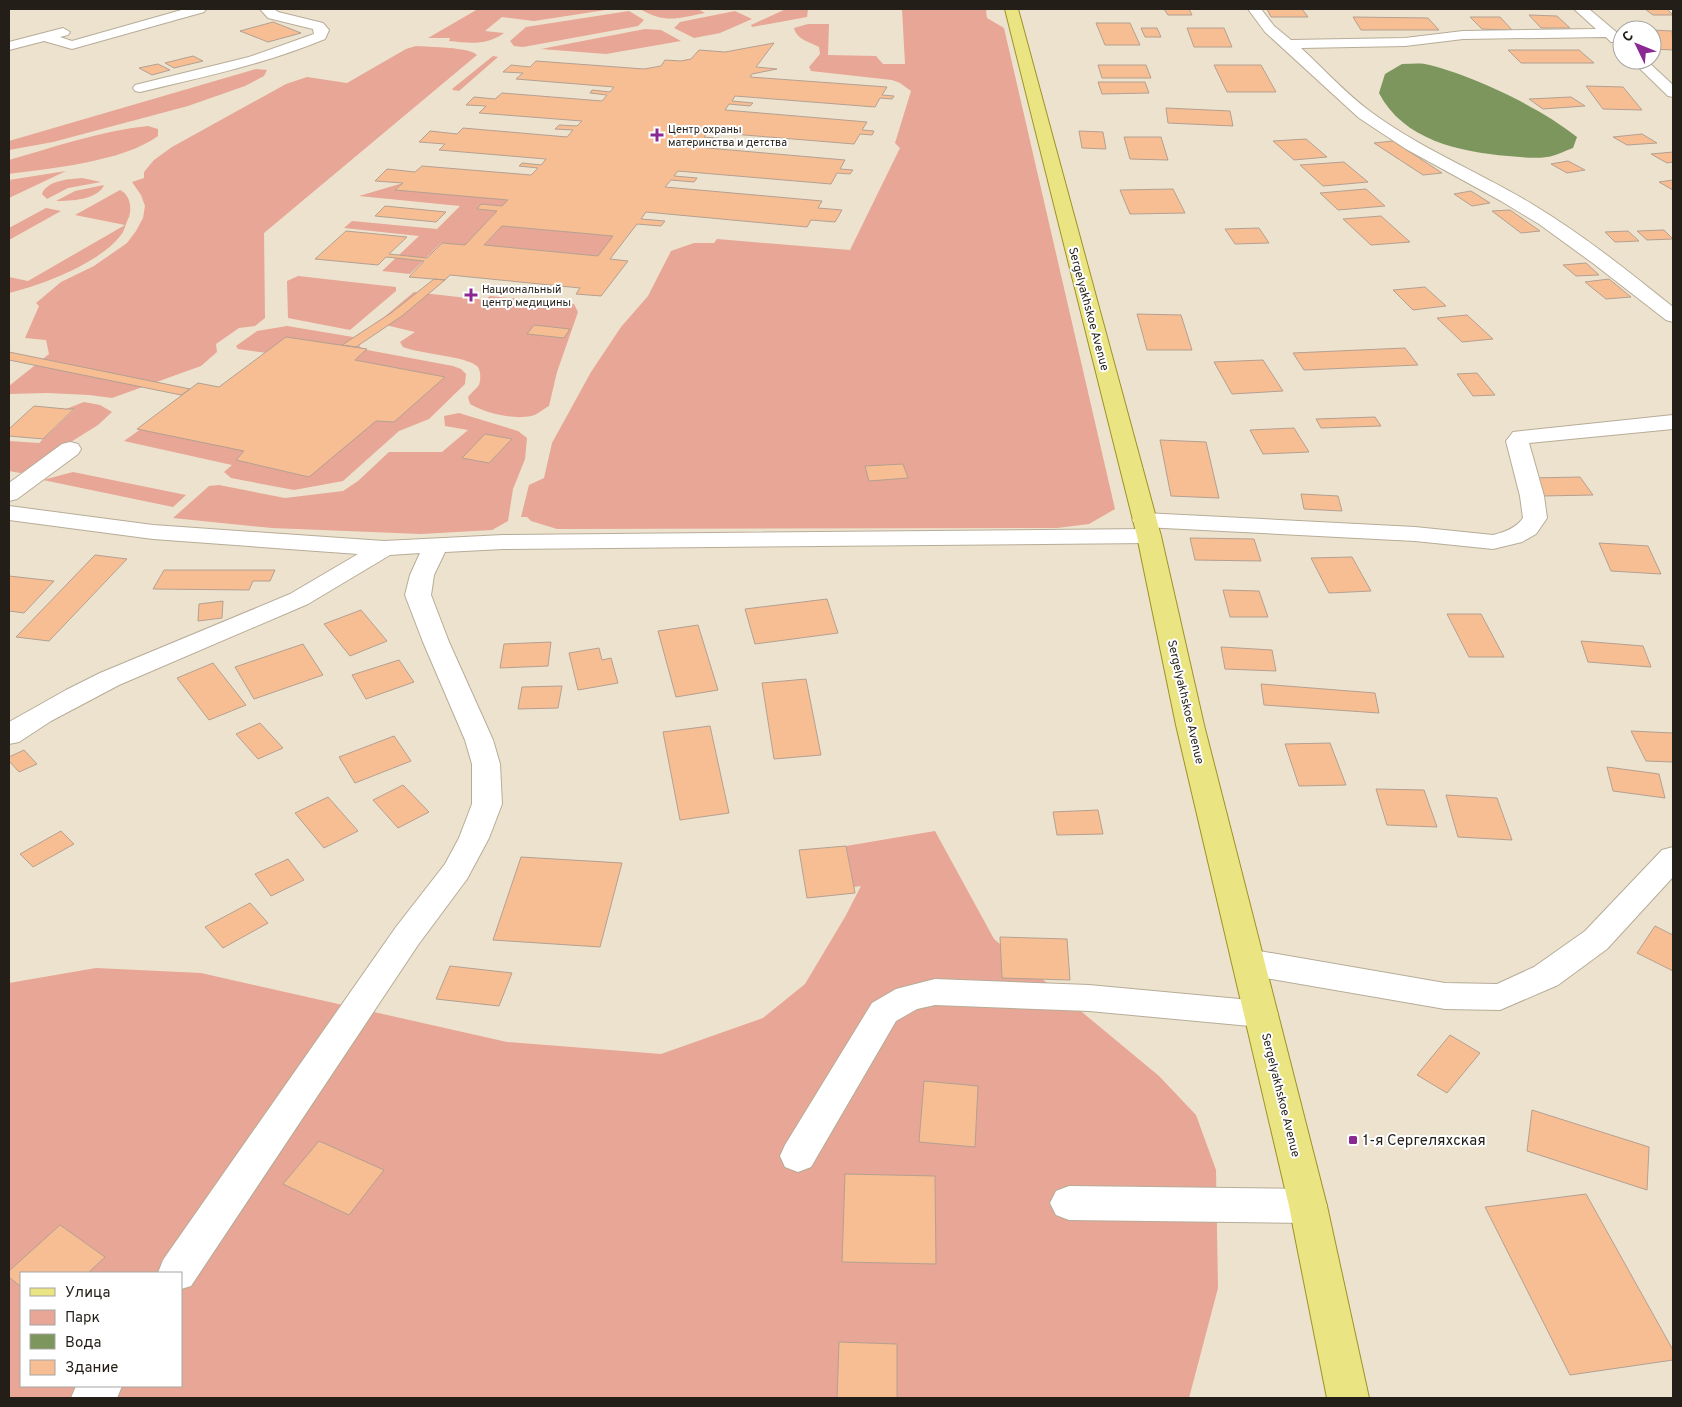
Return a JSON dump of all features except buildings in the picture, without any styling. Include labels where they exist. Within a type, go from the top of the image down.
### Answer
[{"type":"main road","name":"Sergelyakhskoe Avenue","points":[[1011,9],[1147,528],[1190,725],[1308,1206],[1348,1398]]},
{"type":"street","points":[[45,37],[72,45],[199,9]]},
{"type":"street","points":[[140,88],[239,63],[302,44],[320,36],[322,30],[318,26],[273,15],[266,9]]},
{"type":"street","points":[[1255,9],[1262,24],[1288,44],[1350,104],[1409,144],[1527,209],[1588,250],[1673,316]]},
{"type":"street","points":[[1581,9],[1610,33]]},
{"type":"street","points":[[9,46],[80,28]]},
{"type":"street","points":[[1288,44],[1405,42],[1462,35],[1610,33]]},
{"type":"street","points":[[1649,70],[1673,93]]},
{"type":"street","points":[[9,513],[153,532],[384,548],[435,547],[502,542],[1147,528],[1405,534],[1493,542],[1513,537],[1528,529],[1535,518],[1532,496],[1517,441],[1521,437],[1673,422]]},
{"type":"street","points":[[9,494],[70,449]]},
{"type":"street","points":[[178,1272],[407,936],[456,871],[474,838],[487,804],[486,764],[479,740],[436,642],[418,595],[422,575],[435,547]]},
{"type":"street","points":[[9,736],[84,691],[132,668],[287,604],[333,580],[384,548]]},
{"type":"street","points":[[1248,962],[1445,996],[1500,997],[1546,976],[1596,940],[1673,858]]},
{"type":"street","points":[[798,1156],[884,1012],[908,998],[935,992],[1079,998],[1262,1014]]},
{"type":"street","points":[[1069,1203],[1308,1206]]},
{"type":"street","points":[[92,1398],[99,1387]]},
{"type":"green space","points":[[478,9],[612,9],[534,21],[502,17],[485,31],[504,33],[484,42],[449,41],[450,38],[428,38]]},
{"type":"green space","points":[[640,9],[698,9],[705,13],[679,18],[665,18],[657,17]]},
{"type":"green space","points":[[786,9],[808,9],[807,17],[752,27],[751,25]]},
{"type":"green space","points":[[902,9],[988,9],[986,11],[987,18],[1004,28],[1115,509],[1089,524],[1057,528],[557,529],[531,521],[527,517],[521,517],[529,485],[544,478],[552,443],[591,372],[621,327],[648,296],[671,251],[694,243],[714,243],[717,239],[850,250],[900,148],[895,143],[911,91],[892,80],[811,71],[809,67],[820,54],[819,47],[801,38],[794,28],[808,24],[829,24],[828,55],[876,56],[883,64],[905,64]]},
{"type":"green space","points":[[629,11],[644,20],[638,26],[523,47],[514,46],[510,41],[526,27]]},
{"type":"green space","points":[[735,11],[752,19],[720,33],[694,38],[674,28],[680,22]]},
{"type":"green space","points":[[645,29],[661,30],[681,41],[606,54],[541,49]]},
{"type":"green space","points":[[416,46],[466,50],[477,55],[264,233],[265,318],[255,326],[239,328],[216,344],[217,352],[201,366],[112,398],[47,393],[9,394],[9,386],[49,354],[46,340],[25,338],[39,306],[36,303],[61,282],[94,266],[127,243],[143,218],[145,206],[141,195],[132,182],[144,178],[144,172],[154,160],[172,147],[286,84],[307,77],[347,83],[406,49]]},
{"type":"green space","points":[[493,56],[498,57],[459,91],[452,89]]},
{"type":"green space","points":[[256,69],[267,70],[264,76],[245,86],[188,106],[53,142],[9,150],[9,141]]},
{"type":"green space","points":[[148,126],[158,129],[158,136],[126,152],[66,166],[9,174],[9,160],[95,136]]},
{"type":"green space","points":[[66,171],[9,198],[9,180]]},
{"type":"green space","points":[[82,178],[101,182],[68,188],[47,199],[42,194],[45,189],[54,183]]},
{"type":"green space","points":[[403,183],[396,189],[508,200],[502,206],[481,204],[477,209],[497,211],[465,245],[441,243],[410,274],[382,271],[419,236],[344,228],[352,221],[437,229],[460,206],[359,196]]},
{"type":"green space","points":[[104,185],[101,190],[90,197],[56,201],[75,191]]},
{"type":"green space","points":[[120,190],[128,198],[130,213],[122,233],[112,245],[70,272],[9,293],[9,277],[28,281],[125,225],[75,215]]},
{"type":"green space","points":[[46,208],[61,211],[9,240],[9,228]]},
{"type":"green space","points":[[502,226],[613,236],[598,256],[484,245]]},
{"type":"green space","points":[[298,276],[396,287],[396,291],[350,330],[288,318],[287,281]]},
{"type":"green space","points":[[414,292],[485,300],[490,296],[574,304],[578,312],[557,372],[549,406],[533,415],[516,417],[492,413],[470,404],[468,397],[480,383],[480,372],[477,366],[453,357],[420,352],[403,347],[400,342],[415,332],[377,323]]},
{"type":"green space","points":[[287,326],[353,337],[362,349],[453,366],[461,369],[466,374],[465,384],[429,419],[399,431],[343,481],[294,490],[231,478],[224,472],[232,465],[124,441],[201,386],[220,389],[267,353],[238,349],[236,346],[257,331]]},
{"type":"green space","points":[[84,402],[100,405],[112,412],[98,425],[58,450],[26,474],[9,471],[9,441],[39,443],[74,410],[66,409]]},
{"type":"green space","points":[[459,413],[518,431],[527,438],[525,459],[513,489],[508,521],[492,530],[421,534],[272,528],[173,518],[209,486],[219,485],[285,498],[343,491],[358,481],[389,452],[442,452],[468,430],[445,426],[444,416]]},
{"type":"green space","points":[[73,472],[186,495],[173,507],[43,480]]},
{"type":"green space","points":[[935,831],[994,939],[1159,1076],[1196,1115],[1216,1170],[1218,1288],[1189,1398],[9,1398],[9,983],[96,968],[201,973],[507,1042],[661,1054],[763,1018],[805,984],[861,886],[854,887],[846,846]]},
{"type":"water","points":[[1402,64],[1425,64],[1443,69],[1505,93],[1545,115],[1577,137],[1573,148],[1547,157],[1508,156],[1452,147],[1418,133],[1389,109],[1379,93],[1385,74]]},
{"type":"place","name":"Центр охраны материнства и детства","points":[[657,135]]},
{"type":"place","name":"Национальный центр медицины","points":[[471,295]]},
{"type":"place","name":"1-я Сергеляхская","points":[[1353,1140]]}]
